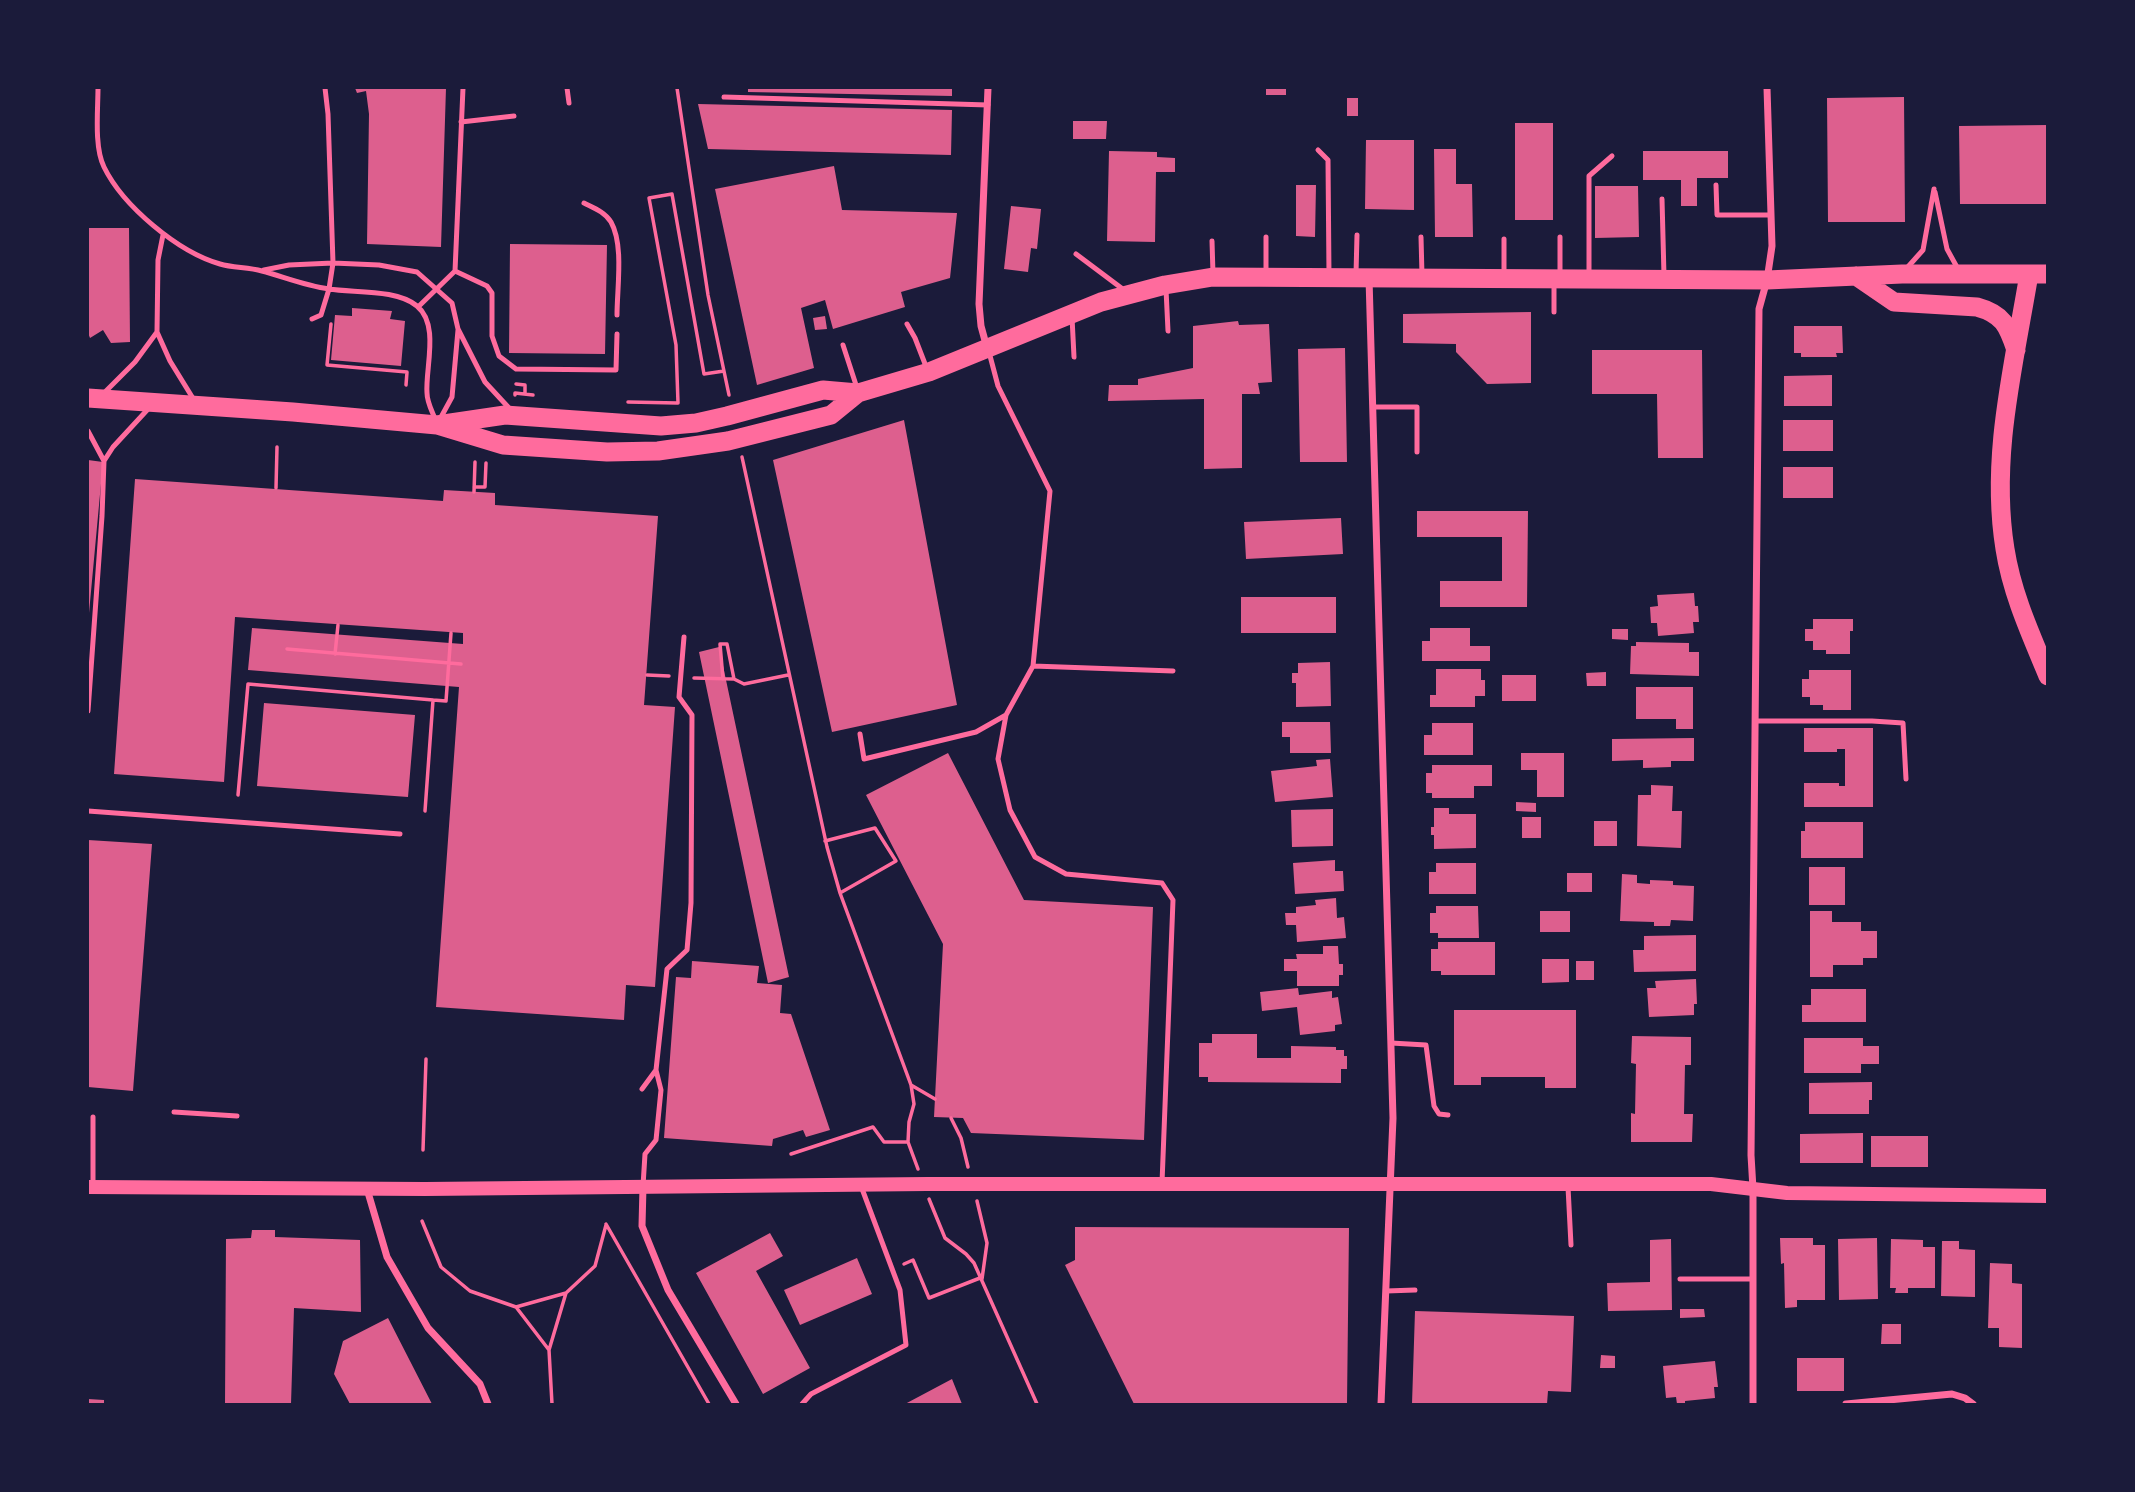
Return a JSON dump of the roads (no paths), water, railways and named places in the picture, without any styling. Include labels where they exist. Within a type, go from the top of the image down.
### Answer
[{"type":"highway","points":[[437,425],[505,415],[661,426],[696,423],[823,390],[858,393],[929,372],[1101,302],[1165,285],[1213,277],[1767,280],[1902,274],[2038,274],[2016,352],[2005,413],[1999,499],[2005,551],[2017,600],[2048,676]]},
{"type":"highway","points":[[1856,276],[1894,302],[1989,310],[2000,317],[2009,331],[2016,352]]},
{"type":"highway","points":[[93,398],[437,425],[503,445],[607,452],[659,452],[728,441],[831,415],[858,393]]},
{"type":"main road","points":[[91,1187],[367,1189],[1162,1183],[1711,1184],[1787,1193],[2048,1196]]},
{"type":"street","points":[[988,88],[979,304],[981,326],[988,348]]},
{"type":"street","points":[[1753,1405],[1751,1154],[1759,309],[1772,246],[1767,88]]},
{"type":"street","points":[[1362,278],[1373,407],[1393,1118],[1381,1405]]},
{"type":"street","points":[[643,1187],[642,1227],[668,1290],[736,1405]]},
{"type":"street","points":[[367,1189],[387,1257],[428,1328],[480,1384],[488,1405]]},
{"type":"street","points":[[1846,1405],[1952,1394],[1965,1398],[1973,1405]]},
{"type":"lane","points":[[98,88],[98,138],[103,165],[123,195],[163,235],[186,250],[220,264],[261,271],[329,289],[399,297],[418,307],[427,324],[430,346],[426,394],[437,425]]},
{"type":"lane","points":[[312,319],[321,315],[333,263],[325,88]]},
{"type":"lane","points":[[418,307],[455,271],[463,88]]},
{"type":"lane","points":[[567,88],[569,103]]},
{"type":"lane","points":[[724,97],[988,105]]},
{"type":"lane","points":[[461,122],[514,116]]},
{"type":"lane","points":[[1318,150],[1328,160],[1329,278]]},
{"type":"lane","points":[[1589,279],[1589,176],[1612,156]]},
{"type":"lane","points":[[1716,185],[1717,215],[1770,215]]},
{"type":"lane","points":[[1902,274],[1923,250],[1934,189],[1947,250],[1962,275]]},
{"type":"lane","points":[[1662,199],[1664,279]]},
{"type":"lane","points":[[584,203],[602,212],[610,221],[618,242],[617,315]]},
{"type":"lane","points":[[163,235],[158,260],[157,332],[170,361],[197,405]]},
{"type":"lane","points":[[1357,235],[1362,278]]},
{"type":"lane","points":[[1266,237],[1266,278]]},
{"type":"lane","points":[[1421,237],[1422,278]]},
{"type":"lane","points":[[1554,312],[1560,237]]},
{"type":"lane","points":[[1504,239],[1504,278]]},
{"type":"lane","points":[[1212,241],[1213,277]]},
{"type":"lane","points":[[1076,254],[1129,295]]},
{"type":"lane","points":[[261,271],[289,265],[333,263],[380,265],[417,272],[452,303],[458,329],[485,382],[505,406],[521,416]]},
{"type":"lane","points":[[455,271],[487,286],[492,293],[492,336],[499,356],[516,369],[616,370],[617,334]]},
{"type":"lane","points":[[1165,285],[1168,331]]},
{"type":"lane","points":[[1072,314],[1074,357]]},
{"type":"lane","points":[[906,324],[929,372]]},
{"type":"lane","points":[[437,425],[452,397],[458,329]]},
{"type":"lane","points":[[93,398],[135,362],[157,332]]},
{"type":"lane","points":[[843,345],[858,393]]},
{"type":"lane","points":[[988,348],[998,386],[1050,491],[1033,666],[1006,715],[998,759],[1010,810],[1035,857],[1066,874],[1162,883],[1173,900],[1162,1183]]},
{"type":"lane","points":[[104,461],[113,447],[154,402]]},
{"type":"lane","points":[[1373,407],[1417,407],[1417,452]]},
{"type":"lane","points":[[88,431],[104,461],[88,711]]},
{"type":"lane","points":[[643,1187],[645,1154],[656,1140],[661,1090],[656,1070],[667,969],[687,950],[691,903],[692,715],[679,697],[684,637]]},
{"type":"lane","points":[[1033,666],[1173,671]]},
{"type":"lane","points":[[860,734],[864,759],[976,732],[1006,715]]},
{"type":"lane","points":[[1755,721],[1903,723],[1906,779]]},
{"type":"lane","points":[[88,811],[400,834]]},
{"type":"lane","points":[[1391,1043],[1426,1045],[1434,1106],[1439,1114],[1448,1115]]},
{"type":"lane","points":[[642,1089],[656,1070]]},
{"type":"lane","points":[[174,1112],[237,1116]]},
{"type":"lane","points":[[91,1187],[93,1117]]},
{"type":"lane","points":[[1567,1184],[1570,1245]]},
{"type":"lane","points":[[802,1405],[811,1394],[906,1345],[900,1290],[860,1185]]},
{"type":"lane","points":[[1680,1279],[1753,1279]]},
{"type":"lane","points":[[1386,1291],[1415,1290]]}]
